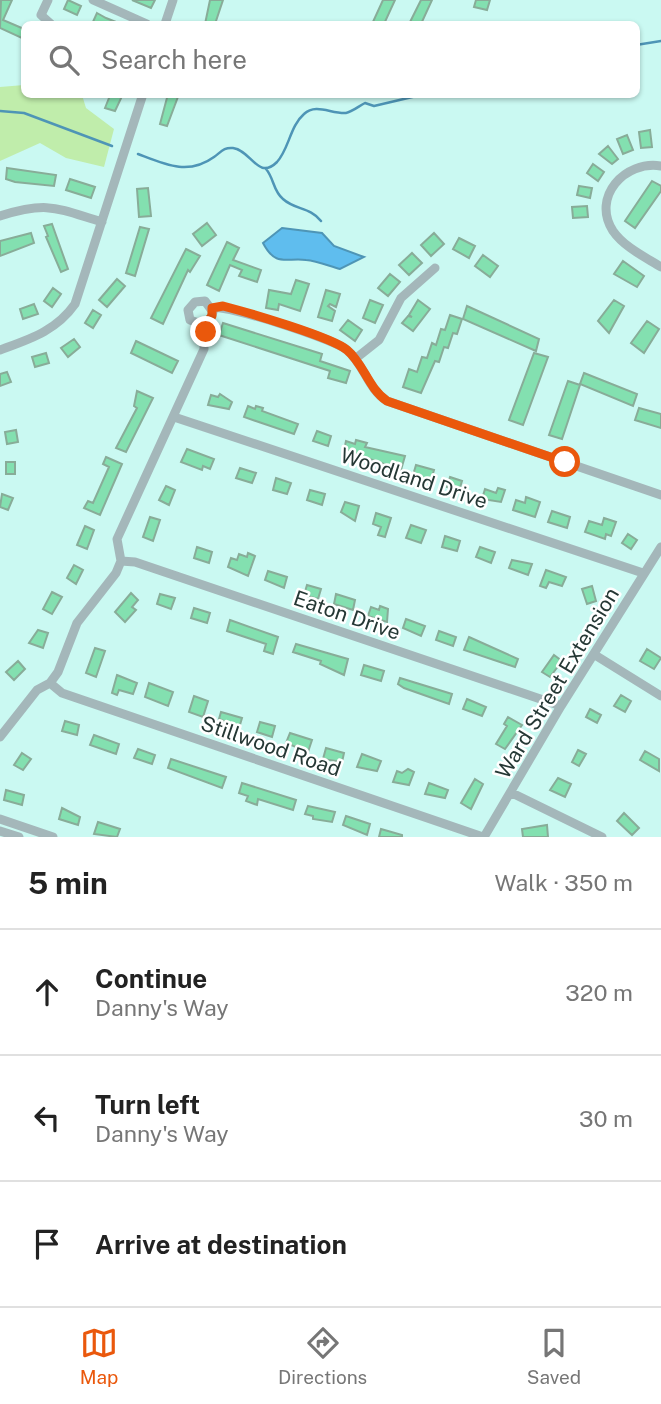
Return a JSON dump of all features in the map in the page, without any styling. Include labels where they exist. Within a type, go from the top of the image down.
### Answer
[{"type":"street","points":[[48,0],[41,15],[48,21]]},
{"type":"street","points":[[93,0],[141,21]]},
{"type":"street","points":[[166,21],[173,0]]},
{"type":"street","points":[[0,350],[52,329],[64,321],[75,304],[142,98]]},
{"type":"street","points":[[661,166],[637,167],[622,174],[611,188],[607,205],[608,222],[617,236],[661,267]]},
{"type":"street","points":[[0,216],[33,206],[52,207],[102,222]]},
{"type":"street","points":[[355,359],[379,340],[401,298],[435,268]]},
{"type":"street","points":[[204,325],[190,320],[188,310],[200,300],[212,308],[232,309],[338,344],[355,359],[371,386],[387,401],[661,495]]},
{"type":"street","points":[[0,737],[37,690],[50,683],[77,623],[116,573],[121,561],[117,539],[204,349],[204,325],[212,316],[212,308]]},
{"type":"street","name":"Woodland Drive","points":[[174,417],[643,573]]},
{"type":"street","name":"Ward Street Extension","points":[[483,837],[661,547]]},
{"type":"street","name":"Eaton Drive","points":[[121,561],[135,562],[561,706]]},
{"type":"street","points":[[595,655],[661,696]]},
{"type":"street","name":"Stillwood Road","points":[[50,683],[62,693],[483,837]]},
{"type":"street","points":[[512,793],[602,837]]},
{"type":"street","points":[[0,819],[53,837]]},
{"type":"street","points":[[0,831],[19,837]]},
{"type":"green space","points":[[21,85],[21,98],[83,98],[86,108],[114,129],[104,167],[66,158],[40,143],[0,161],[0,87]]},
{"type":"water","points":[[282,228],[322,233],[334,246],[364,257],[340,269],[299,259],[277,259],[263,243]]},
{"type":"building","points":[[1,0],[12,0],[3,20],[21,28],[21,38],[0,28]]},
{"type":"building","points":[[68,0],[81,6],[77,15],[64,9]]},
{"type":"building","points":[[132,0],[155,0],[151,8]]},
{"type":"building","points":[[210,0],[223,0],[216,21],[206,21]]},
{"type":"building","points":[[383,0],[395,0],[385,21],[373,21]]},
{"type":"building","points":[[421,0],[432,0],[422,21],[410,21]]},
{"type":"building","points":[[476,0],[490,0],[487,10],[474,7]]},
{"type":"building","points":[[97,13],[114,21],[93,21]]},
{"type":"building","points":[[109,98],[121,98],[115,111],[105,108]]},
{"type":"building","points":[[167,98],[178,98],[167,126],[160,124]]},
{"type":"building","points":[[650,130],[652,147],[641,148],[639,132]]},
{"type":"building","points":[[627,135],[633,150],[623,154],[617,139]]},
{"type":"building","points":[[608,146],[618,159],[612,164],[599,154]]},
{"type":"building","points":[[593,164],[604,172],[598,181],[587,173]]},
{"type":"building","points":[[7,168],[56,175],[54,186],[6,179]]},
{"type":"building","points":[[70,179],[95,187],[91,198],[66,190]]},
{"type":"building","points":[[652,181],[661,186],[661,191],[635,228],[625,221]]},
{"type":"building","points":[[579,186],[592,188],[590,198],[577,195]]},
{"type":"building","points":[[148,188],[151,216],[139,217],[137,189]]},
{"type":"building","points":[[587,206],[588,217],[573,218],[572,207]]},
{"type":"building","points":[[207,223],[216,235],[202,246],[193,234]]},
{"type":"building","points":[[52,224],[68,269],[61,272],[46,237],[48,236],[44,226]]},
{"type":"building","points":[[140,227],[149,229],[135,276],[126,273]]},
{"type":"building","points":[[31,233],[34,243],[0,256],[0,241]]},
{"type":"building","points":[[434,233],[444,244],[431,256],[421,245]]},
{"type":"building","points":[[459,238],[475,246],[469,258],[453,249]]},
{"type":"building","points":[[227,242],[239,248],[233,260],[261,270],[257,282],[239,276],[242,270],[230,265],[219,291],[207,285]]},
{"type":"building","points":[[186,249],[200,256],[190,272],[188,270],[163,324],[151,318]]},
{"type":"building","points":[[412,253],[422,263],[409,275],[399,265]]},
{"type":"building","points":[[483,255],[498,266],[490,277],[475,266]]},
{"type":"building","points":[[623,261],[644,276],[637,287],[614,274]]},
{"type":"building","points":[[390,274],[400,282],[388,296],[378,288]]},
{"type":"building","points":[[117,279],[125,286],[107,307],[99,300]]},
{"type":"building","points":[[296,280],[309,284],[300,311],[279,304],[278,310],[266,308],[269,290],[291,294]]},
{"type":"building","points":[[53,288],[61,294],[52,307],[44,301]]},
{"type":"building","points":[[326,290],[340,294],[336,307],[330,304],[328,306],[335,311],[332,321],[318,317]]},
{"type":"building","points":[[370,300],[383,305],[375,323],[363,318]]},
{"type":"building","points":[[418,300],[430,309],[413,331],[402,323],[408,316],[412,317],[409,315]]},
{"type":"building","points":[[614,300],[624,306],[609,333],[598,321]]},
{"type":"building","points":[[34,304],[38,314],[23,319],[20,309]]},
{"type":"building","points":[[467,306],[539,339],[536,351],[463,319]]},
{"type":"building","points":[[93,310],[101,315],[93,328],[85,323]]},
{"type":"building","points":[[450,315],[462,319],[457,334],[453,333],[448,348],[444,347],[439,362],[435,361],[421,393],[403,387],[409,369],[417,372],[422,357],[427,358],[432,343],[436,345],[441,329],[445,330]]},
{"type":"building","points":[[348,320],[362,330],[355,341],[340,330]]},
{"type":"building","points":[[647,321],[659,329],[644,353],[631,343]]},
{"type":"building","points":[[223,323],[322,354],[320,361],[350,371],[346,383],[328,378],[330,371],[219,335]]},
{"type":"building","points":[[74,339],[80,347],[68,357],[61,348]]},
{"type":"building","points":[[136,341],[178,361],[172,373],[131,353]]},
{"type":"building","points":[[46,353],[49,363],[35,367],[32,357]]},
{"type":"building","points":[[534,353],[548,357],[523,425],[509,420]]},
{"type":"building","points":[[7,372],[11,382],[0,386],[0,374]]},
{"type":"building","points":[[584,373],[637,394],[633,406],[580,384]]},
{"type":"building","points":[[568,381],[580,385],[562,439],[549,435]]},
{"type":"building","points":[[137,391],[153,398],[126,452],[116,448],[137,408],[134,406]]},
{"type":"building","points":[[220,394],[232,402],[229,409],[208,405],[211,395],[218,397]]},
{"type":"building","points":[[248,406],[263,408],[262,411],[298,424],[294,434],[244,417]]},
{"type":"building","points":[[639,408],[661,414],[661,428],[635,420]]},
{"type":"building","points":[[16,430],[18,442],[7,444],[5,432]]},
{"type":"building","points":[[317,431],[331,436],[328,446],[313,441]]},
{"type":"building","points":[[356,440],[367,443],[365,447],[405,456],[401,470],[344,450],[346,441],[355,444]]},
{"type":"building","points":[[187,449],[214,459],[210,469],[203,466],[202,470],[181,462]]},
{"type":"building","points":[[106,457],[122,464],[100,515],[84,508],[88,501],[93,503],[109,467],[103,464]]},
{"type":"building","points":[[6,462],[15,462],[15,474],[6,474]]},
{"type":"building","points":[[416,465],[434,470],[431,481],[413,475]]},
{"type":"building","points":[[240,468],[256,473],[252,483],[236,478]]},
{"type":"building","points":[[450,477],[462,481],[459,491],[447,487]]},
{"type":"building","points":[[276,478],[291,483],[287,494],[273,490]]},
{"type":"building","points":[[166,486],[175,490],[169,505],[159,500]]},
{"type":"building","points":[[498,488],[505,490],[501,502],[482,499],[485,489],[496,493]]},
{"type":"building","points":[[310,490],[325,494],[322,505],[307,500]]},
{"type":"building","points":[[2,494],[13,498],[8,510],[0,507]]},
{"type":"building","points":[[526,497],[540,502],[535,517],[513,510],[516,500],[525,503]]},
{"type":"building","points":[[345,502],[359,506],[355,521],[341,512]]},
{"type":"building","points":[[552,511],[570,517],[567,528],[548,522]]},
{"type":"building","points":[[376,513],[391,518],[385,537],[378,535],[381,527],[373,524]]},
{"type":"building","points":[[150,517],[160,520],[153,541],[143,537]]},
{"type":"building","points":[[604,518],[616,522],[611,536],[606,534],[605,539],[585,532],[589,521],[602,525]]},
{"type":"building","points":[[411,525],[426,530],[421,543],[406,538]]},
{"type":"building","points":[[85,526],[94,530],[87,549],[77,545]]},
{"type":"building","points":[[628,534],[637,540],[631,549],[622,543]]},
{"type":"building","points":[[445,536],[460,541],[457,551],[442,547]]},
{"type":"building","points":[[197,547],[212,552],[209,563],[194,558]]},
{"type":"building","points":[[480,547],[495,552],[491,563],[476,557]]},
{"type":"building","points":[[248,553],[255,556],[248,576],[228,567],[231,558],[237,560],[239,554],[247,557]]},
{"type":"building","points":[[512,560],[532,564],[528,575],[509,568]]},
{"type":"building","points":[[74,565],[83,570],[76,584],[67,578]]},
{"type":"building","points":[[546,570],[566,577],[562,586],[549,582],[546,588],[540,586]]},
{"type":"building","points":[[268,571],[287,577],[284,588],[265,580]]},
{"type":"building","points":[[307,585],[321,589],[318,599],[304,595]]},
{"type":"building","points":[[592,586],[596,601],[587,604],[582,589]]},
{"type":"building","points":[[52,592],[62,597],[52,614],[43,609]]},
{"type":"building","points":[[131,593],[138,600],[132,607],[136,610],[125,622],[115,612]]},
{"type":"building","points":[[160,594],[175,598],[171,609],[157,604]]},
{"type":"building","points":[[336,594],[355,600],[353,610],[334,604]]},
{"type":"building","points":[[380,606],[388,609],[387,622],[368,616],[371,607],[379,610]]},
{"type":"building","points":[[194,608],[210,613],[207,623],[191,618]]},
{"type":"building","points":[[406,619],[425,626],[421,636],[403,628]]},
{"type":"building","points":[[230,620],[278,637],[273,654],[264,651],[266,644],[227,631]]},
{"type":"building","points":[[38,630],[48,633],[43,648],[29,643]]},
{"type":"building","points":[[439,631],[456,637],[453,646],[436,640]]},
{"type":"building","points":[[469,637],[518,659],[515,667],[464,650]]},
{"type":"building","points":[[296,644],[348,659],[344,675],[320,664],[321,661],[293,652]]},
{"type":"building","points":[[95,648],[105,651],[96,677],[86,673]]},
{"type":"building","points":[[647,649],[661,658],[654,669],[640,661]]},
{"type":"building","points":[[554,655],[562,661],[550,677],[542,672]]},
{"type":"building","points":[[18,661],[25,669],[14,680],[6,672]]},
{"type":"building","points":[[364,665],[384,671],[381,681],[361,675]]},
{"type":"building","points":[[117,675],[137,683],[133,694],[119,690],[117,695],[112,693]]},
{"type":"building","points":[[400,678],[452,694],[449,704],[404,688],[398,684]]},
{"type":"building","points":[[149,683],[173,692],[168,706],[145,697]]},
{"type":"building","points":[[621,695],[631,701],[625,712],[614,706]]},
{"type":"building","points":[[194,696],[208,701],[203,717],[189,712]]},
{"type":"building","points":[[467,699],[486,707],[482,716],[463,709]]},
{"type":"building","points":[[590,709],[601,715],[597,723],[586,717]]},
{"type":"building","points":[[221,712],[242,718],[239,728],[219,719]]},
{"type":"building","points":[[508,717],[522,725],[505,749],[496,744],[507,726],[504,724]]},
{"type":"building","points":[[65,721],[79,725],[77,735],[62,731]]},
{"type":"building","points":[[260,722],[275,726],[272,737],[257,732]]},
{"type":"building","points":[[290,733],[312,740],[308,752],[286,743]]},
{"type":"building","points":[[94,735],[119,744],[116,754],[90,745]]},
{"type":"building","points":[[326,748],[344,753],[342,762],[323,759]]},
{"type":"building","points":[[138,749],[155,755],[152,764],[134,758]]},
{"type":"building","points":[[578,750],[586,754],[579,766],[572,762]]},
{"type":"building","points":[[645,751],[659,759],[659,771],[640,760]]},
{"type":"building","points":[[22,753],[31,759],[23,770],[14,765]]},
{"type":"building","points":[[362,754],[381,761],[377,771],[357,767]]},
{"type":"building","points":[[171,759],[226,777],[222,788],[168,768]]},
{"type":"building","points":[[408,769],[414,772],[409,785],[393,782],[397,771],[402,773]]},
{"type":"building","points":[[558,778],[571,784],[565,797],[550,790]]},
{"type":"building","points":[[475,779],[483,784],[471,809],[461,803]]},
{"type":"building","points":[[242,783],[296,800],[293,810],[258,799],[257,805],[246,801],[248,796],[239,793]]},
{"type":"building","points":[[429,783],[448,790],[445,798],[425,794]]},
{"type":"building","points":[[6,790],[24,795],[22,805],[4,800]]},
{"type":"building","points":[[308,806],[335,812],[332,822],[313,819],[313,816],[305,814]]},
{"type":"building","points":[[62,808],[80,817],[78,825],[59,819]]},
{"type":"building","points":[[624,813],[639,828],[632,835],[617,821]]},
{"type":"building","points":[[346,816],[370,824],[367,835],[343,825]]},
{"type":"building","points":[[98,822],[120,829],[117,837],[94,834]]},
{"type":"building","points":[[547,825],[548,837],[523,837],[522,829]]},
{"type":"building","points":[[381,829],[402,835],[402,837],[379,837]]},
{"type":"waterway","points":[[640,44],[661,41]]},
{"type":"waterway","points":[[138,154],[185,167],[204,163],[225,149],[233,148],[259,166],[270,167],[281,157],[299,119],[309,111],[319,109],[346,113],[365,103],[374,106],[408,98]]},
{"type":"waterway","points":[[0,111],[24,113],[112,146]]},
{"type":"waterway","points":[[266,169],[283,199],[312,213],[321,221]]},
{"type":"route","points":[[206,332],[204,325],[212,316],[212,308],[223,306],[338,344],[355,359],[371,386],[387,401],[565,462]]}]
